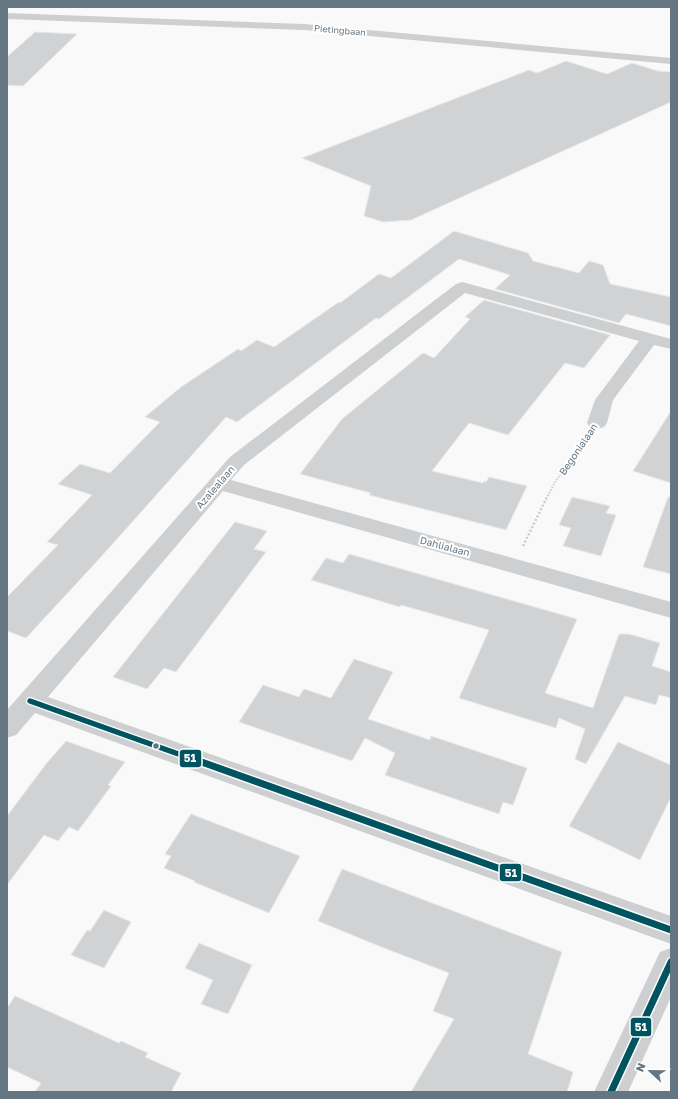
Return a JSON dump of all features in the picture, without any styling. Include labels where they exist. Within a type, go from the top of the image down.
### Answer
[{"type":"street","name":"Pietingbaan","points":[[7,16],[304,27],[671,61]]},
{"type":"street","name":"Azalealaan","points":[[7,728],[237,462],[462,287],[649,339]]},
{"type":"street","points":[[649,339],[671,344]]},
{"type":"street","name":"Begonialaan","points":[[597,423],[604,400],[649,339]]},
{"type":"street","name":"Dahlialaan","points":[[218,483],[513,564],[671,610]]},
{"type":"street","points":[[30,701],[671,930]]},
{"type":"street","points":[[611,1092],[671,962]]},
{"type":"path","name":"Begonialaan","points":[[513,564],[555,482],[597,423]]},
{"type":"building","points":[[35,32],[77,34],[23,86],[7,85],[7,57]]},
{"type":"building","points":[[566,61],[607,74],[632,63],[658,71],[671,72],[671,102],[411,220],[383,222],[364,216],[371,186],[302,158],[529,70],[537,73]]},
{"type":"building","points":[[454,231],[528,253],[533,261],[579,273],[589,261],[603,265],[610,284],[671,297],[671,326],[626,314],[619,323],[495,289],[510,275],[459,259],[379,319],[376,318],[237,422],[226,417],[26,638],[7,631],[7,597],[58,545],[47,542],[92,495],[58,484],[80,464],[110,473],[160,422],[145,417],[181,387],[238,349],[241,351],[257,340],[274,347],[339,302],[340,303],[379,274],[391,278]]},
{"type":"building","points":[[484,300],[610,335],[584,368],[565,363],[508,435],[469,423],[432,471],[483,483],[484,481],[486,482],[489,477],[527,486],[506,530],[369,495],[371,493],[300,474],[342,419],[423,353],[434,358],[470,319],[465,317]]},
{"type":"building","points":[[671,411],[671,483],[633,471]]},
{"type":"building","points":[[572,497],[610,506],[606,513],[616,515],[601,556],[563,546],[571,528],[559,525]]},
{"type":"building","points":[[668,497],[671,497],[671,574],[643,567]]},
{"type":"building","points":[[235,522],[267,531],[254,549],[266,552],[176,672],[164,668],[147,689],[113,677]]},
{"type":"building","points":[[349,554],[577,619],[545,693],[593,708],[619,634],[629,634],[660,643],[652,666],[671,672],[671,698],[659,695],[656,705],[625,696],[586,764],[575,759],[585,729],[559,718],[556,728],[459,698],[489,630],[401,605],[400,607],[311,580],[326,558],[343,563]]},
{"type":"building","points":[[354,659],[393,672],[368,719],[430,740],[431,736],[527,768],[513,805],[503,802],[499,814],[385,775],[395,753],[365,738],[352,761],[239,722],[263,685],[299,697],[304,689],[331,698]]},
{"type":"building","points":[[66,741],[125,762],[108,785],[111,786],[78,831],[69,827],[58,841],[44,835],[7,885],[7,816],[46,764]]},
{"type":"building","points":[[618,742],[671,765],[671,797],[640,860],[569,826]]},
{"type":"building","points":[[191,814],[300,856],[269,913],[164,868],[171,856],[165,854]]},
{"type":"building","points":[[342,869],[562,952],[528,1054],[573,1072],[567,1092],[411,1092],[454,1019],[433,1011],[449,973],[318,921]]},
{"type":"building","points":[[104,910],[131,922],[104,968],[71,955],[87,930],[90,931]]},
{"type":"building","points":[[199,943],[252,965],[228,1014],[201,1004],[213,980],[185,968]]},
{"type":"building","points":[[15,996],[119,1043],[121,1041],[148,1053],[145,1057],[181,1073],[171,1092],[35,1092],[41,1083],[7,1067],[7,1008]]},
{"type":"transit line","name":"51","points":[[30,701],[671,930]]},
{"type":"transit line","name":"51","points":[[611,1092],[671,962]]}]
